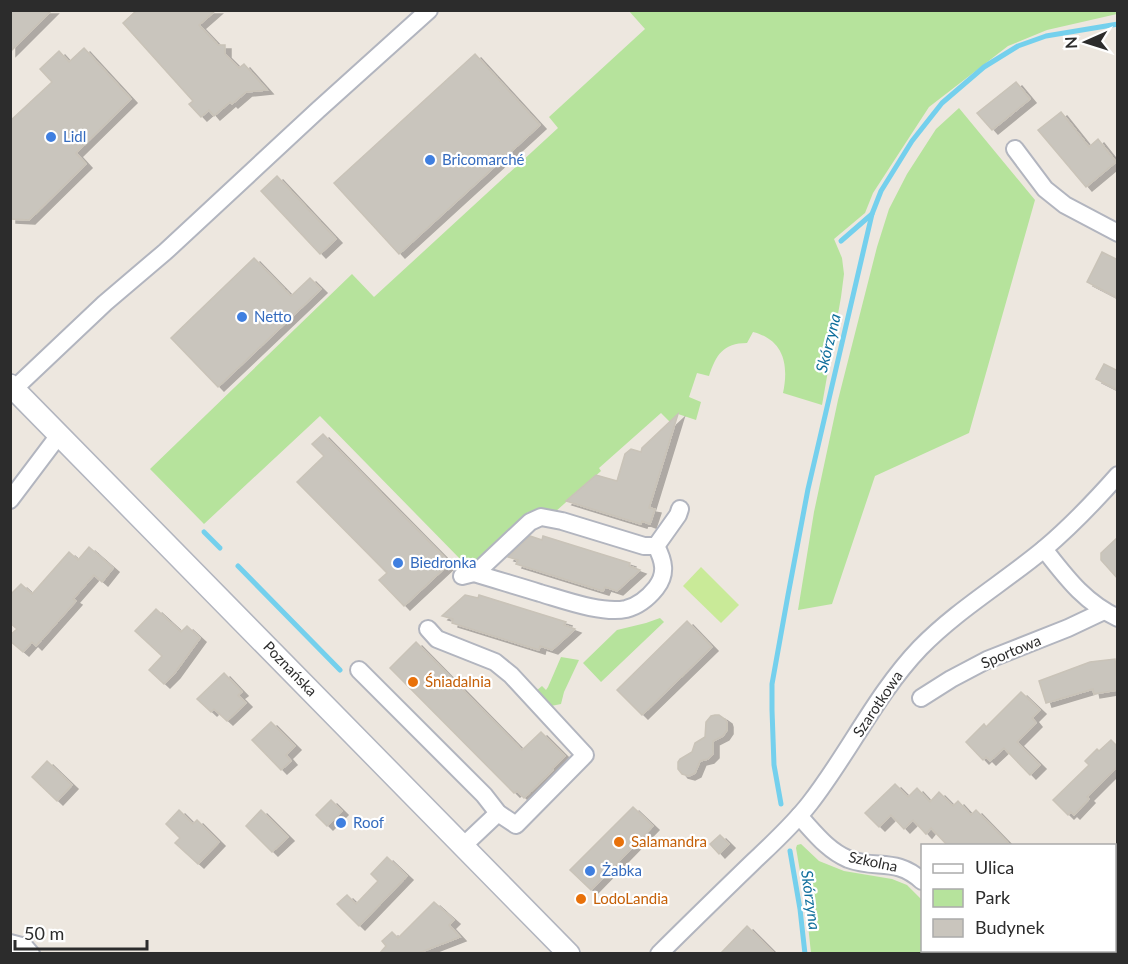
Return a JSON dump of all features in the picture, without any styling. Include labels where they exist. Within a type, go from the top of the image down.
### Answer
[{"type":"street","points":[[12,387],[165,252],[429,10]]},
{"type":"street","points":[[1015,149],[1045,189],[1065,205],[1118,233]]},
{"type":"street","name":"Poznańska","points":[[12,387],[569,954]]},
{"type":"street","points":[[10,500],[59,435]]},
{"type":"street","name":"Szarotkowa","points":[[659,954],[799,816],[820,789],[897,674],[928,639],[1044,549],[1118,475]]},
{"type":"street","points":[[656,546],[680,509]]},
{"type":"street","points":[[541,517],[562,521],[644,546],[656,546],[664,565],[658,586],[649,597],[626,609],[614,610],[575,603],[468,574],[530,522],[541,517]]},
{"type":"street","name":"Sportowa","points":[[1044,549],[1084,597],[1111,614]]},
{"type":"street","name":"Sportowa","points":[[921,698],[987,660],[1068,628],[1111,614]]},
{"type":"street","points":[[359,670],[484,795],[498,813],[516,825],[585,754],[511,675],[495,662],[437,639],[428,629]]},
{"type":"street","points":[[463,846],[498,813]]},
{"type":"street","name":"Szkolna","points":[[799,816],[825,844],[850,860],[894,865],[916,875],[921,880]]},
{"type":"street","points":[[10,943],[25,947],[31,954]]},
{"type":"green space","points":[[629,11],[1117,11],[1117,14],[1047,30],[1008,46],[929,107],[873,193],[865,213],[834,239],[842,258],[844,274],[822,405],[783,393],[785,373],[782,355],[772,341],[753,332],[747,343],[732,345],[718,356],[709,376],[697,373],[689,397],[701,402],[696,420],[678,414],[670,422],[661,413],[599,468],[601,471],[555,512],[528,512],[477,561],[463,562],[320,416],[204,524],[150,469],[352,274],[374,297],[558,128],[549,117],[645,29]]},
{"type":"green space","points":[[959,108],[1035,200],[969,433],[875,476],[832,604],[798,610],[814,512],[838,400],[889,209],[907,174],[936,129]]},
{"type":"green space","points":[[701,567],[739,605],[721,623],[683,586]]},
{"type":"green space","points":[[660,618],[664,622],[601,682],[583,663],[617,630]]},
{"type":"green space","points":[[561,657],[579,660],[561,704],[551,706],[536,691],[542,686],[546,690]]},
{"type":"green space","points":[[801,844],[819,861],[844,871],[892,879],[907,885],[921,899],[921,952],[976,953],[811,953],[797,845]]},
{"type":"building","points":[[10,10],[52,10],[10,52]]},
{"type":"building","points":[[137,10],[216,10],[199,25],[218,45],[225,45],[225,54],[239,68],[244,64],[267,90],[246,92],[214,116],[209,110],[201,117],[189,104],[193,101],[123,23]]},
{"type":"building","name":"Lidl","points":[[84,48],[131,99],[76,153],[86,164],[29,220],[10,219],[10,121],[52,82],[40,69],[59,51],[69,62]]},
{"type":"building","name":"Bricomarché","points":[[475,54],[540,125],[399,254],[334,183]]},
{"type":"building","points":[[1016,82],[1030,99],[992,130],[977,113]]},
{"type":"building","points":[[1061,112],[1089,147],[1098,139],[1116,162],[1086,187],[1038,130]]},
{"type":"building","points":[[277,176],[336,239],[320,254],[261,191]]},
{"type":"building","points":[[1102,252],[1118,260],[1118,298],[1087,282]]},
{"type":"building","name":"Netto","points":[[254,258],[291,296],[310,278],[321,289],[218,387],[171,338]]},
{"type":"building","points":[[1104,364],[1118,371],[1118,390],[1096,379]]},
{"type":"building","points":[[678,414],[649,508],[655,509],[650,524],[642,521],[641,524],[566,501],[596,475],[617,481],[625,454],[631,449],[641,452],[642,448]]},
{"type":"building","points":[[323,434],[450,563],[404,606],[379,580],[387,573],[297,482],[324,456],[312,444]]},
{"type":"building","points":[[530,536],[542,540],[543,536],[630,563],[629,566],[640,570],[617,591],[605,587],[603,591],[516,564],[518,560],[508,557]]},
{"type":"building","points":[[1118,537],[1118,579],[1101,560],[1101,553]]},
{"type":"building","points":[[89,547],[113,568],[102,582],[94,575],[73,599],[76,601],[36,646],[32,642],[23,652],[10,641],[10,635],[17,629],[10,623],[10,595],[21,584],[32,594],[69,552],[78,560]]},
{"type":"building","points":[[465,595],[478,598],[479,595],[566,622],[564,625],[575,629],[552,650],[540,646],[539,650],[452,623],[453,619],[442,616]]},
{"type":"building","points":[[156,609],[181,632],[187,626],[200,638],[164,684],[149,670],[162,656],[135,631]]},
{"type":"building","points":[[687,621],[712,647],[642,715],[617,690]]},
{"type":"building","points":[[416,642],[522,750],[541,732],[565,756],[524,798],[517,791],[514,793],[390,668]]},
{"type":"building","points":[[1115,659],[1118,690],[1094,694],[1093,689],[1046,703],[1039,681],[1090,662]]},
{"type":"building","points":[[224,673],[242,692],[238,695],[246,703],[227,721],[214,709],[211,712],[197,699]]},
{"type":"building","points":[[1021,692],[1040,710],[1032,718],[1036,723],[1017,742],[1040,765],[1030,775],[1004,748],[990,761],[986,757],[983,760],[966,742],[984,724],[986,727]]},
{"type":"building","points":[[715,715],[726,720],[727,730],[723,736],[713,741],[713,754],[708,759],[700,761],[695,773],[689,776],[682,774],[678,769],[678,762],[692,752],[695,743],[705,737],[706,722]]},
{"type":"building","points":[[271,722],[295,746],[286,755],[291,761],[281,770],[252,740]]},
{"type":"building","points":[[1111,740],[1118,747],[1118,766],[1087,797],[1089,799],[1074,815],[1071,812],[1068,815],[1053,800],[1089,765],[1085,761]]},
{"type":"building","points":[[47,761],[72,785],[57,801],[32,777]]},
{"type":"building","points":[[895,784],[908,797],[917,788],[930,802],[939,792],[953,806],[958,801],[971,815],[976,810],[1009,844],[946,844],[931,828],[926,834],[913,820],[904,829],[891,815],[879,827],[865,813]]},
{"type":"building","points":[[331,800],[342,811],[327,826],[316,815]]},
{"type":"building","points":[[633,807],[653,826],[591,890],[570,870]]},
{"type":"building","points":[[179,810],[193,824],[197,820],[219,842],[198,864],[175,843],[180,838],[166,824]]},
{"type":"building","points":[[261,810],[288,837],[272,852],[246,826]]},
{"type":"building","points":[[720,835],[729,844],[719,854],[710,844]]},
{"type":"building","points":[[387,857],[407,876],[359,926],[337,904],[347,895],[356,904],[378,881],[371,874]]},
{"type":"building","points":[[434,902],[454,920],[449,925],[460,937],[416,954],[379,954],[386,946],[382,941],[392,932],[398,938]]},
{"type":"building","points":[[747,926],[775,954],[720,954]]},
{"type":"waterway","name":"Skórzyna","points":[[781,804],[774,765],[772,684],[808,489],[872,214],[881,191],[912,141],[942,103],[984,67],[1018,46],[1046,36],[1118,24]]},
{"type":"waterway","points":[[841,241],[872,214]]},
{"type":"waterway","points":[[204,532],[220,548]]},
{"type":"waterway","points":[[238,566],[340,670]]},
{"type":"waterway","name":"Skórzyna","points":[[790,851],[805,954]]},
{"type":"place","name":"Lidl","points":[[51,137]]},
{"type":"place","name":"Bricomarché","points":[[430,160]]},
{"type":"place","name":"Netto","points":[[242,317]]},
{"type":"place","name":"Biedronka","points":[[398,563]]},
{"type":"place","name":"Śniadalnia","points":[[413,682]]},
{"type":"place","name":"Roof","points":[[341,823]]},
{"type":"place","name":"Salamandra","points":[[619,842]]},
{"type":"place","name":"Żabka","points":[[590,871]]},
{"type":"place","name":"LodoLandia","points":[[581,899]]}]
